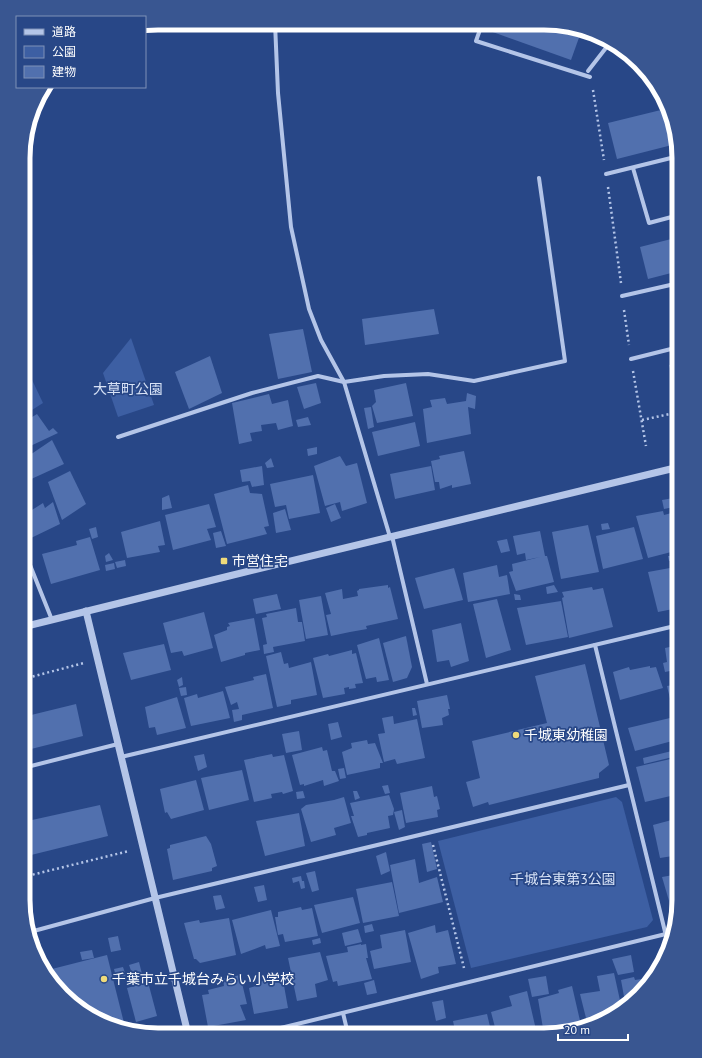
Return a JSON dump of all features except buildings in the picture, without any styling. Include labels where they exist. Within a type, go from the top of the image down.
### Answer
[{"type":"street","points":[[276,30],[278,93],[292,227],[309,309],[321,340],[344,382],[391,536],[427,684]]},
{"type":"street","points":[[480,30],[476,41],[590,77]]},
{"type":"street","points":[[588,71],[606,46]]},
{"type":"street","points":[[606,174],[672,158]]},
{"type":"street","points":[[633,168],[649,223],[672,217]]},
{"type":"street","points":[[118,437],[252,393],[318,376],[344,382],[384,376],[428,374],[474,381],[565,361],[540,178]]},
{"type":"street","points":[[622,296],[672,285]]},
{"type":"street","points":[[630,359],[672,349]]},
{"type":"street","points":[[30,625],[672,469]]},
{"type":"street","points":[[30,565],[52,620]]},
{"type":"street","points":[[86,611],[187,1028]]},
{"type":"street","points":[[121,757],[672,627]]},
{"type":"street","points":[[281,1028],[666,934],[595,645]]},
{"type":"street","points":[[30,766],[118,744]]},
{"type":"street","points":[[34,931],[155,898],[629,785]]},
{"type":"street","points":[[343,1013],[347,1028]]},
{"type":"path","points":[[590,77],[606,174],[630,359],[646,446]]},
{"type":"path","points":[[642,420],[672,414]]},
{"type":"path","points":[[30,677],[98,659]]},
{"type":"path","points":[[430,832],[468,982]]},
{"type":"path","points":[[30,875],[143,848]]},
{"type":"green space","name":"大草町公園","points":[[131,338],[154,405],[118,417],[103,373]]},
{"type":"green space","points":[[30,376],[43,403],[30,411]]},
{"type":"green space","name":"千城台東第3公園","points":[[616,797],[622,802],[653,920],[647,927],[471,968],[438,841]]},
{"type":"place","name":"市営住宅","points":[[224,561]]},
{"type":"place","name":"千城東幼稚園","points":[[516,735]]},
{"type":"place","name":"千葉市立千城台みらい小学校","points":[[104,979]]}]
